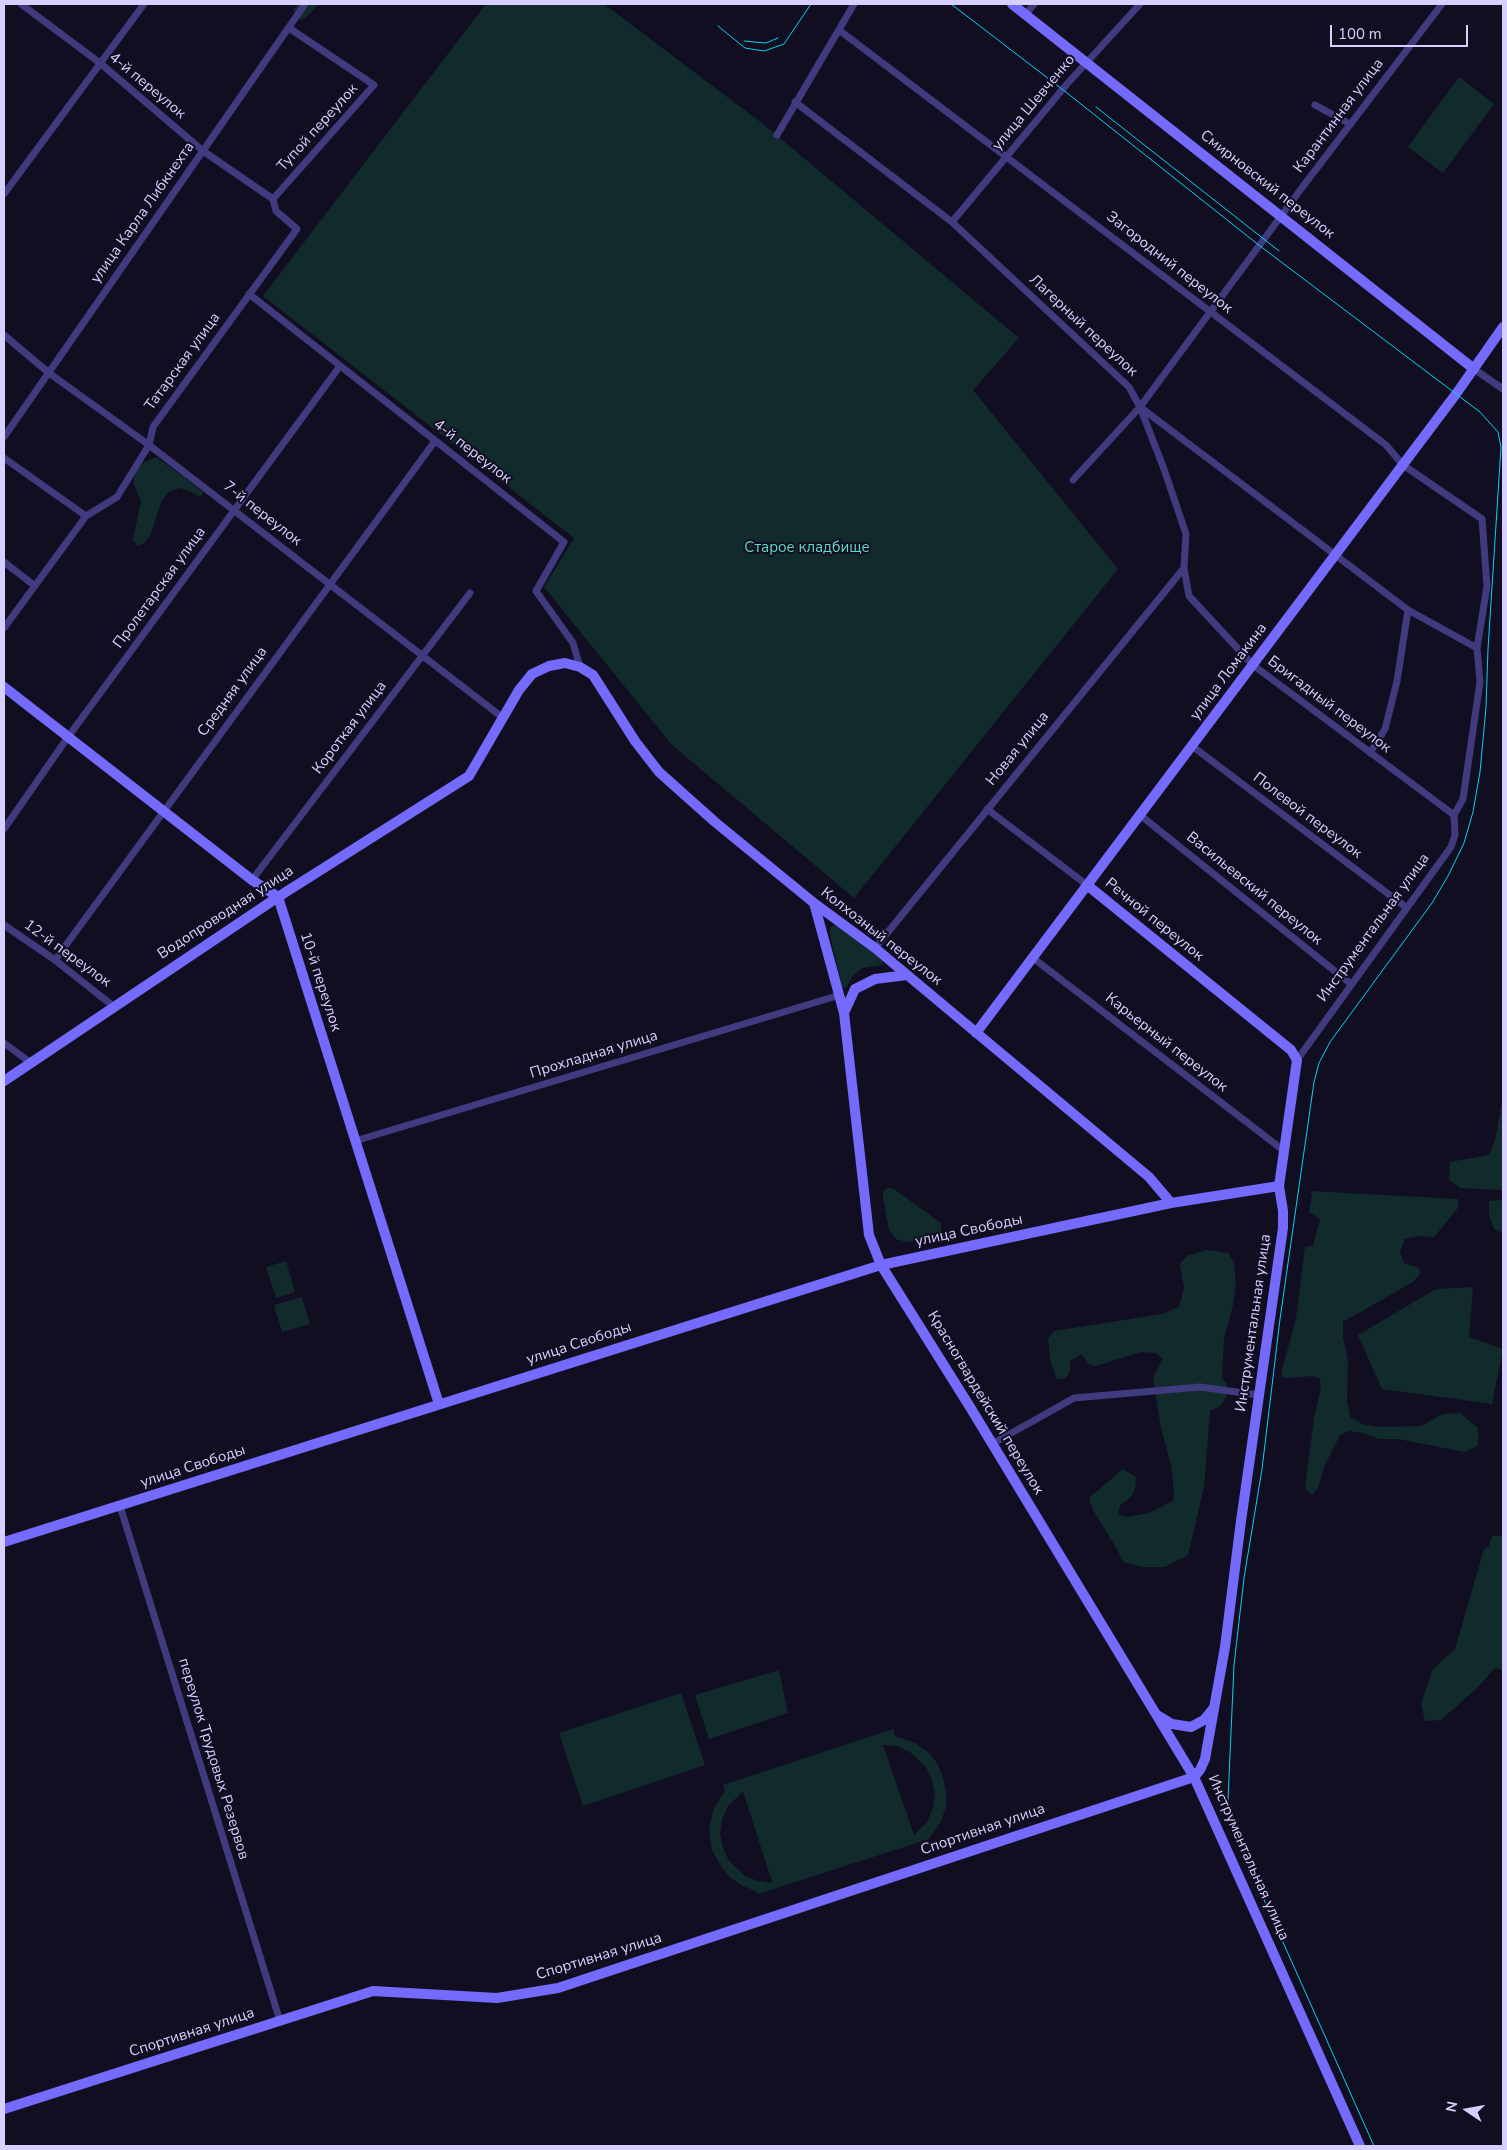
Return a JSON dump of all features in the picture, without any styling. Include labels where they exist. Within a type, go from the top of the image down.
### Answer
[{"type":"main road","name":"Смирновский переулок","points":[[1012,4],[1474,369]]},
{"type":"main road","name":"улица Ломакина","points":[[976,1033],[1403,465],[1503,327]]},
{"type":"main road","points":[[502,717],[519,690],[532,674],[549,666],[565,664],[580,666]]},
{"type":"main road","name":"Колхозный переулок","points":[[580,666],[593,675],[635,741],[659,772],[715,822],[814,903],[875,948],[1149,1177],[1171,1203]]},
{"type":"main road","points":[[4,687],[252,880],[278,897]]},
{"type":"main road","name":"Водопроводная улица","points":[[4,1081],[278,897],[469,776],[502,717]]},
{"type":"main road","name":"Речной переулок","points":[[1087,885],[1291,1050],[1297,1060]]},
{"type":"main road","name":"10-й переулок","points":[[278,897],[439,1404]]},
{"type":"main road","name":"Красногвардейский переулок","points":[[814,903],[844,1013],[869,1235],[881,1265],[1194,1777]]},
{"type":"main road","points":[[844,1013],[856,990],[875,979],[907,975]]},
{"type":"main road","name":"Инструментальная улица","points":[[1297,1060],[1279,1186],[1283,1211],[1283,1228],[1225,1647],[1205,1759],[1194,1777],[1360,2146]]},
{"type":"main road","name":"улица Свободы","points":[[4,1542],[881,1265],[1171,1203],[1279,1186]]},
{"type":"main road","points":[[1156,1715],[1172,1724],[1191,1727],[1204,1720],[1215,1706]]},
{"type":"main road","name":"Спортивная улица","points":[[4,2109],[374,1991],[497,1998],[558,1988],[1194,1777]]},
{"type":"street","name":"4-й переулок","points":[[21,4],[100,63],[203,151],[273,199],[276,211],[297,229]]},
{"type":"street","points":[[4,194],[144,4]]},
{"type":"street","name":"улица Карла Либкнехта","points":[[4,437],[305,4]]},
{"type":"street","points":[[777,135],[854,4]]},
{"type":"street","points":[[1026,14],[1034,4]]},
{"type":"street","name":"улица Шевченко","points":[[952,222],[1087,62],[1140,4]]},
{"type":"street","name":"Карантинная улица","points":[[1073,480],[1140,408],[1350,124],[1442,4]]},
{"type":"street","name":"Тупой переулок","points":[[273,199],[374,85],[288,28]]},
{"type":"street","name":"Загородний переулок","points":[[839,30],[1386,445],[1403,465],[1482,519]]},
{"type":"street","name":"Лагерный переулок","points":[[795,102],[952,222],[1129,387],[1140,408],[1408,610],[1477,648]]},
{"type":"street","points":[[1315,106],[1350,124]]},
{"type":"street","name":"Татарская улица","points":[[4,628],[86,516],[117,498],[149,445],[153,427],[297,229]]},
{"type":"street","name":"4-й переулок","points":[[249,294],[564,542],[536,590],[573,643],[580,666]]},
{"type":"street","name":"7-й переулок","points":[[4,335],[49,373],[149,445],[502,717]]},
{"type":"street","name":"Пролетарская улица","points":[[4,829],[68,737],[340,366]]},
{"type":"street","name":"Смирновский переулок","points":[[1474,369],[1503,390]]},
{"type":"street","name":"Бригадный переулок","points":[[1140,408],[1164,469],[1186,534],[1184,568],[1190,596],[1253,665],[1454,815]]},
{"type":"street","name":"Средняя улица","points":[[55,960],[435,441]]},
{"type":"street","points":[[4,458],[86,516]]},
{"type":"street","name":"Инструментальная улица","points":[[1297,1060],[1451,847],[1455,835],[1454,815],[1463,799],[1474,738],[1480,682],[1477,648],[1487,586],[1482,519]]},
{"type":"street","points":[[4,562],[35,586]]},
{"type":"street","name":"Новая улица","points":[[875,948],[1184,568]]},
{"type":"street","name":"Короткая улица","points":[[252,880],[470,593]]},
{"type":"street","points":[[1370,753],[1385,729],[1397,681],[1408,610]]},
{"type":"street","name":"Полевой переулок","points":[[1192,746],[1407,908]]},
{"type":"street","name":"Речной переулок","points":[[987,809],[1087,885]]},
{"type":"street","name":"Васильевский переулок","points":[[1140,815],[1351,984]]},
{"type":"street","name":"12-й переулок","points":[[4,925],[55,960],[113,1006]]},
{"type":"street","name":"Карьерный переулок","points":[[1033,958],[1283,1150]]},
{"type":"street","name":"Прохладная улица","points":[[355,1141],[840,995]]},
{"type":"street","points":[[4,1043],[31,1063]]},
{"type":"street","points":[[992,1444],[1074,1398],[1200,1387],[1259,1395]]},
{"type":"street","name":"переулок Трудовых Резервов","points":[[120,1506],[280,2021]]},
{"type":"green space","points":[[298,4],[319,4],[306,18],[300,20],[293,10]]},
{"type":"green space","name":"Старое кладбище","points":[[486,4],[604,4],[763,124],[1019,338],[973,390],[1118,569],[854,898],[672,745],[544,587],[574,538],[263,296]]},
{"type":"green space","points":[[1459,77],[1494,104],[1443,173],[1408,147]]},
{"type":"green space","points":[[156,457],[203,492],[200,497],[179,488],[169,492],[162,500],[150,536],[144,543],[138,546],[133,540],[141,501],[134,485],[134,474],[143,463]]},
{"type":"green space","points":[[838,925],[883,962],[882,965],[862,968],[852,977],[846,988],[842,986],[831,940],[830,929],[832,926]]},
{"type":"green space","points":[[1503,1095],[1503,1190],[1460,1188],[1449,1179],[1450,1162],[1489,1155],[1495,1141]]},
{"type":"green space","points":[[887,1188],[894,1189],[941,1223],[941,1234],[937,1237],[907,1242],[896,1239],[889,1230],[883,1197],[883,1192]]},
{"type":"green space","points":[[1310,1191],[1458,1199],[1458,1208],[1434,1237],[1421,1236],[1405,1239],[1400,1252],[1404,1263],[1419,1268],[1421,1273],[1413,1282],[1343,1322],[1343,1337],[1348,1361],[1347,1400],[1350,1417],[1362,1424],[1377,1427],[1421,1426],[1443,1414],[1460,1413],[1477,1427],[1479,1436],[1477,1446],[1465,1452],[1398,1439],[1378,1439],[1364,1433],[1349,1431],[1340,1435],[1324,1467],[1318,1488],[1312,1495],[1305,1488],[1314,1418],[1321,1388],[1320,1379],[1314,1376],[1285,1378],[1281,1374],[1296,1318],[1305,1247],[1313,1246],[1320,1219],[1309,1212],[1312,1196]]},
{"type":"green space","points":[[1503,1200],[1503,1234],[1494,1229],[1489,1214],[1489,1201]]},
{"type":"green space","points":[[1207,1250],[1228,1253],[1234,1262],[1236,1285],[1224,1339],[1222,1378],[1227,1384],[1227,1396],[1220,1406],[1210,1411],[1204,1487],[1188,1555],[1165,1567],[1143,1567],[1123,1562],[1093,1510],[1089,1498],[1123,1469],[1136,1477],[1135,1489],[1131,1497],[1120,1505],[1118,1515],[1127,1517],[1149,1513],[1173,1501],[1171,1465],[1161,1428],[1153,1377],[1163,1359],[1156,1353],[1141,1352],[1096,1366],[1088,1364],[1082,1354],[1070,1361],[1070,1371],[1065,1379],[1057,1379],[1051,1364],[1048,1339],[1054,1331],[1162,1314],[1179,1307],[1184,1288],[1180,1264],[1187,1256]]},
{"type":"green space","points":[[286,1261],[295,1292],[276,1298],[266,1267]]},
{"type":"green space","points":[[1473,1287],[1469,1337],[1503,1349],[1492,1404],[1382,1389],[1358,1335],[1436,1289]]},
{"type":"green space","points":[[302,1297],[310,1324],[282,1332],[274,1305]]},
{"type":"green space","points":[[1492,1536],[1503,1536],[1503,1670],[1495,1668],[1477,1688],[1441,1720],[1425,1721],[1421,1703],[1433,1669],[1455,1649],[1484,1549],[1489,1546]]},
{"type":"green space","points":[[779,1670],[788,1713],[709,1739],[695,1695]]},
{"type":"green space","points":[[681,1693],[705,1765],[583,1806],[559,1733]]},
{"type":"green space","points":[[893,1729],[895,1736],[915,1743],[928,1752],[937,1763],[943,1777],[946,1807],[941,1821],[929,1839],[758,1894],[756,1891],[743,1886],[731,1878],[722,1868],[712,1850],[709,1829],[714,1808],[725,1791],[723,1785]],"holes":[[[883,1745],[897,1746],[910,1752],[926,1767],[932,1780],[935,1794],[933,1808],[927,1822],[914,1835]],[[743,1791],[772,1882],[772,1883],[758,1881],[745,1876],[729,1861],[723,1848],[720,1834],[722,1819],[728,1806]]]},
{"type":"tram line","points":[[768,4],[774,4]]},
{"type":"tram line","points":[[718,26],[745,48],[764,51],[784,44],[811,4]]},
{"type":"tram line","points":[[951,4],[1062,89],[1260,246],[1480,412],[1498,432],[1501,447],[1486,707],[1480,772],[1473,812],[1464,843],[1432,903],[1330,1042],[1319,1063],[1314,1082],[1280,1319],[1262,1469],[1244,1578],[1234,1665],[1228,1800],[1236,1837],[1374,2146]]},
{"type":"tram line","points":[[744,41],[766,43],[778,38]]},
{"type":"tram line","points":[[1096,107],[1279,251]]}]
